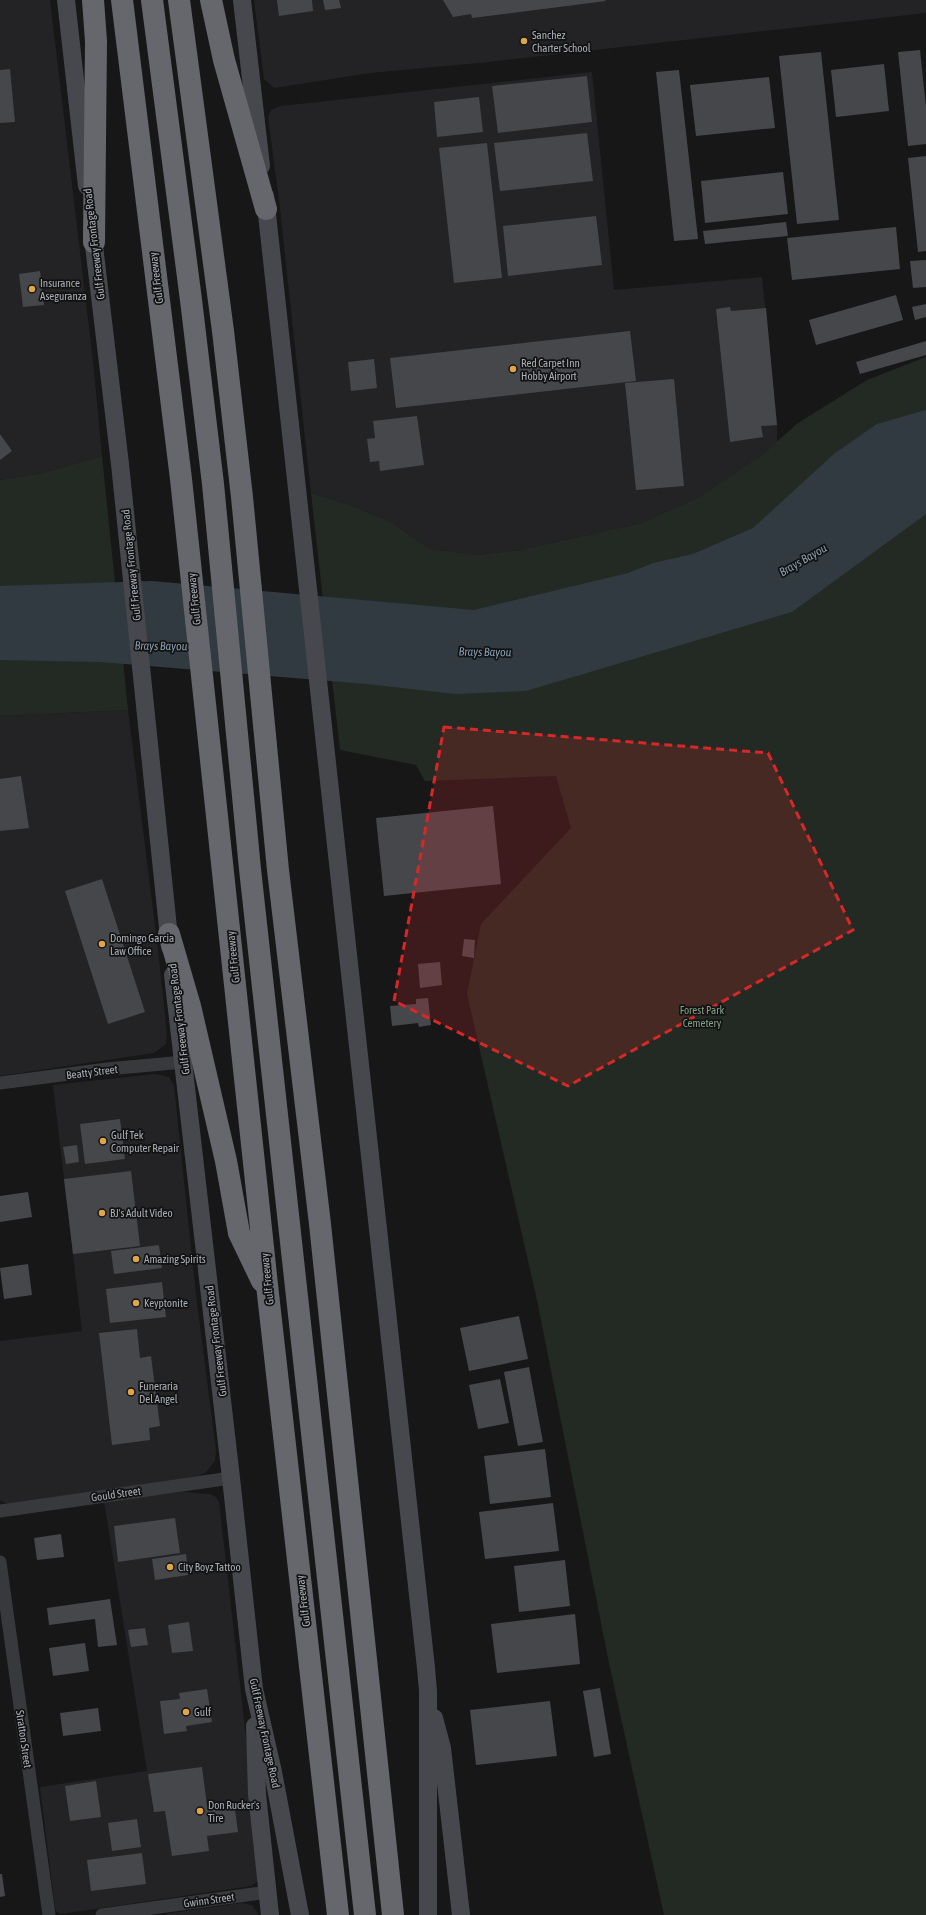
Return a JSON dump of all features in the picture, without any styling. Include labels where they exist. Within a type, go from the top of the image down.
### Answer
[{"type":"highway","points":[[93,0],[96,41],[94,242]]},
{"type":"highway","name":"Gulf Freeway","points":[[122,0],[181,479],[268,1294],[338,1915]]},
{"type":"highway","points":[[152,0],[213,484],[250,869],[365,1915]]},
{"type":"highway","points":[[178,0],[223,331],[242,496],[278,870],[321,1232],[393,1915]]},
{"type":"highway","points":[[211,0],[224,60],[266,209]]},
{"type":"highway","points":[[169,934],[190,1006],[214,1107],[226,1161],[239,1233],[268,1294]]},
{"type":"main road","name":"Gulf Freeway Frontage Road","points":[[66,0],[120,464],[154,774],[169,934],[254,1689],[274,1772],[300,1915]]},
{"type":"main road","points":[[242,0],[298,492],[428,1692],[428,1915]]},
{"type":"main road","points":[[254,1689],[257,1794],[270,1915]]},
{"type":"main road","points":[[428,1692],[442,1748],[461,1915]]},
{"type":"street","name":"Beatty Street","points":[[0,1083],[107,1069],[184,1062]]},
{"type":"street","name":"Gould Street","points":[[0,1511],[231,1478]]},
{"type":"street","name":"Stratton Street","points":[[0,1562],[49,1915]]},
{"type":"street","name":"Gwinn Street","points":[[102,1915],[268,1892]]},
{"type":"highlighted area","points":[[444,727],[768,753],[853,930],[568,1086],[394,1001]]},
{"type":"shaded area","points":[[0,0],[50,0],[93,361],[102,456],[42,473],[0,480]]},
{"type":"shaded area","name":"Sanchez Charter School","points":[[254,0],[926,0],[926,13],[478,63],[370,73],[274,88],[264,79]]},
{"type":"shaded area","points":[[592,72],[614,290],[762,277],[777,425],[777,442],[763,454],[699,497],[641,523],[520,550],[478,555],[430,549],[391,522],[347,504],[311,493],[279,200],[268,117],[271,110],[281,106]]},
{"type":"shaded area","points":[[128,710],[158,950],[167,1035],[166,1044],[154,1053],[0,1076],[0,716]]},
{"type":"shaded area","points":[[155,1074],[169,1077],[174,1086],[196,1295],[216,1450],[215,1461],[206,1472],[198,1476],[8,1504],[0,1500],[0,1341],[82,1331],[53,1085]]},
{"type":"shaded area","points":[[182,1492],[210,1494],[216,1497],[219,1502],[249,1763],[258,1881],[251,1886],[61,1914],[57,1912],[55,1908],[40,1787],[147,1771],[104,1501]]},
{"type":"shaded area","points":[[242,1903],[252,1905],[259,1915],[165,1914]]},
{"type":"green space","name":"Forest Park Cemetery","points":[[926,357],[926,1915],[664,1915],[609,1663],[537,1300],[467,994],[481,924],[571,828],[556,776],[425,781],[416,765],[340,750],[311,493],[347,504],[391,522],[430,549],[478,555],[520,550],[641,523],[699,497],[763,454],[798,423],[867,380]]},
{"type":"green space","points":[[102,456],[128,710],[0,716],[0,480],[42,473]]},
{"type":"water","name":"Brays Bayou","points":[[926,410],[926,514],[792,612],[526,691],[455,694],[367,684],[100,662],[0,660],[0,586],[152,581],[474,610],[628,573],[653,563],[693,554],[753,528],[835,453],[877,424]]},
{"type":"building","points":[[277,0],[312,0],[313,11],[279,16]]},
{"type":"building","points":[[323,0],[339,0],[341,8],[325,10]]},
{"type":"building","points":[[443,0],[606,1],[472,18],[471,14],[453,17]]},
{"type":"building","points":[[920,50],[926,107],[926,144],[908,146],[898,52]]},
{"type":"building","points":[[821,52],[839,220],[797,224],[779,56]]},
{"type":"building","points":[[884,64],[889,111],[836,117],[831,70]]},
{"type":"building","points":[[10,69],[15,122],[0,123],[0,70]]},
{"type":"building","points":[[679,70],[698,239],[674,241],[656,72]]},
{"type":"building","points":[[587,76],[592,122],[498,133],[492,86]]},
{"type":"building","points":[[769,77],[775,128],[696,136],[690,85]]},
{"type":"building","points":[[479,97],[483,132],[437,137],[434,102]]},
{"type":"building","points":[[587,133],[593,181],[500,191],[494,143]]},
{"type":"building","points":[[487,143],[502,278],[454,283],[439,148]]},
{"type":"building","points":[[926,156],[926,251],[918,252],[908,158]]},
{"type":"building","points":[[783,172],[788,214],[705,223],[701,181]]},
{"type":"building","points":[[596,216],[602,265],[508,276],[503,226]]},
{"type":"building","points":[[786,222],[788,236],[705,244],[703,231]]},
{"type":"building","points":[[896,227],[900,269],[792,280],[787,238]]},
{"type":"building","points":[[926,260],[926,287],[913,288],[910,261]]},
{"type":"building","name":"Insurance Aseguranza","points":[[40,271],[44,305],[23,307],[19,274]]},
{"type":"building","points":[[896,295],[903,320],[816,345],[809,320]]},
{"type":"building","points":[[926,304],[926,317],[915,320],[912,307]]},
{"type":"building","points":[[730,307],[731,311],[766,308],[777,425],[761,426],[763,437],[730,442],[716,309]]},
{"type":"building","name":"Red Carpet Inn Hobby Airport","points":[[630,331],[636,381],[396,408],[390,358]]},
{"type":"building","points":[[926,341],[926,355],[860,374],[856,362]]},
{"type":"building","points":[[374,359],[377,388],[351,391],[348,362]]},
{"type":"building","points":[[674,379],[684,486],[636,490],[625,383]]},
{"type":"building","points":[[417,416],[424,465],[380,471],[379,461],[370,462],[367,439],[375,438],[373,421]]},
{"type":"building","points":[[0,434],[12,451],[0,460]]},
{"type":"building","points":[[21,776],[29,828],[0,831],[0,779]]},
{"type":"building","points":[[493,806],[501,884],[384,896],[376,818]]},
{"type":"building","points":[[102,879],[145,1012],[108,1024],[65,891]]},
{"type":"building","points":[[464,939],[475,940],[474,958],[462,956]]},
{"type":"building","points":[[440,962],[442,985],[420,988],[418,964]]},
{"type":"building","points":[[428,998],[431,1025],[419,1027],[418,1023],[392,1026],[390,1006],[416,1004],[416,999]]},
{"type":"building","name":"Gulf Tek Computer Repair","points":[[120,1119],[125,1159],[85,1164],[80,1124]]},
{"type":"building","points":[[77,1145],[79,1162],[66,1164],[63,1147]]},
{"type":"building","name":"BJ's Adult Video","points":[[131,1171],[140,1246],[73,1254],[64,1179]]},
{"type":"building","points":[[28,1192],[32,1217],[0,1222],[0,1196]]},
{"type":"building","name":"Amazing Spirits","points":[[159,1245],[162,1268],[114,1274],[111,1251]]},
{"type":"building","points":[[28,1264],[32,1295],[4,1299],[0,1268]]},
{"type":"building","name":"Keyptonite","points":[[162,1282],[166,1317],[110,1323],[106,1289]]},
{"type":"building","points":[[519,1316],[528,1359],[469,1371],[460,1328]]},
{"type":"building","name":"Funeraria Del Angel","points":[[137,1329],[140,1358],[151,1356],[160,1426],[149,1428],[150,1440],[112,1445],[99,1333]]},
{"type":"building","points":[[529,1367],[543,1442],[518,1446],[504,1372]]},
{"type":"building","points":[[500,1379],[509,1423],[478,1429],[469,1385]]},
{"type":"building","points":[[545,1449],[551,1497],[490,1504],[484,1456]]},
{"type":"building","points":[[553,1503],[559,1551],[485,1559],[479,1512]]},
{"type":"building","points":[[175,1518],[180,1553],[118,1562],[114,1526]]},
{"type":"building","points":[[61,1534],[64,1557],[37,1560],[34,1538]]},
{"type":"building","name":"City Boyz Tattoo","points":[[186,1554],[188,1575],[155,1580],[152,1559]]},
{"type":"building","points":[[565,1560],[570,1606],[519,1612],[514,1566]]},
{"type":"building","points":[[110,1599],[117,1645],[98,1647],[95,1619],[49,1625],[47,1608]]},
{"type":"building","points":[[575,1614],[580,1664],[497,1673],[491,1624]]},
{"type":"building","points":[[189,1622],[193,1651],[172,1653],[168,1625]]},
{"type":"building","points":[[145,1628],[148,1645],[131,1647],[128,1630]]},
{"type":"building","points":[[85,1643],[89,1671],[53,1676],[49,1648]]},
{"type":"building","points":[[600,1688],[611,1754],[594,1757],[583,1691]]},
{"type":"building","name":"Gulf","points":[[207,1689],[212,1722],[186,1726],[187,1731],[164,1734],[160,1701],[180,1699],[179,1693]]},
{"type":"building","points":[[550,1701],[557,1756],[476,1765],[470,1710]]},
{"type":"building","points":[[98,1708],[101,1731],[63,1736],[60,1713]]},
{"type":"building","name":"Don Rucker's Tire","points":[[202,1767],[207,1805],[234,1802],[238,1832],[207,1836],[209,1851],[172,1856],[165,1811],[154,1812],[148,1774]]},
{"type":"building","points":[[96,1781],[101,1817],[70,1821],[65,1786]]},
{"type":"building","points":[[137,1819],[141,1847],[112,1851],[108,1823]]},
{"type":"building","points":[[142,1853],[146,1884],[91,1891],[87,1860]]},
{"type":"building","points":[[0,1874],[2,1874],[5,1896],[0,1897]]},
{"type":"place","name":"Sanchez Charter School","points":[[524,41]]},
{"type":"place","name":"Insurance Aseguranza","points":[[32,289]]},
{"type":"place","name":"Red Carpet Inn Hobby Airport","points":[[513,369]]},
{"type":"place","name":"Domingo Garcia Law Office","points":[[102,944]]},
{"type":"place","name":"Gulf Tek Computer Repair","points":[[103,1141]]},
{"type":"place","name":"BJ's Adult Video","points":[[102,1213]]},
{"type":"place","name":"Amazing Spirits","points":[[136,1259]]},
{"type":"place","name":"Keyptonite","points":[[136,1303]]},
{"type":"place","name":"Funeraria Del Angel","points":[[131,1392]]},
{"type":"place","name":"City Boyz Tattoo","points":[[170,1567]]},
{"type":"place","name":"Gulf","points":[[186,1712]]},
{"type":"place","name":"Don Rucker's Tire","points":[[200,1811]]}]
